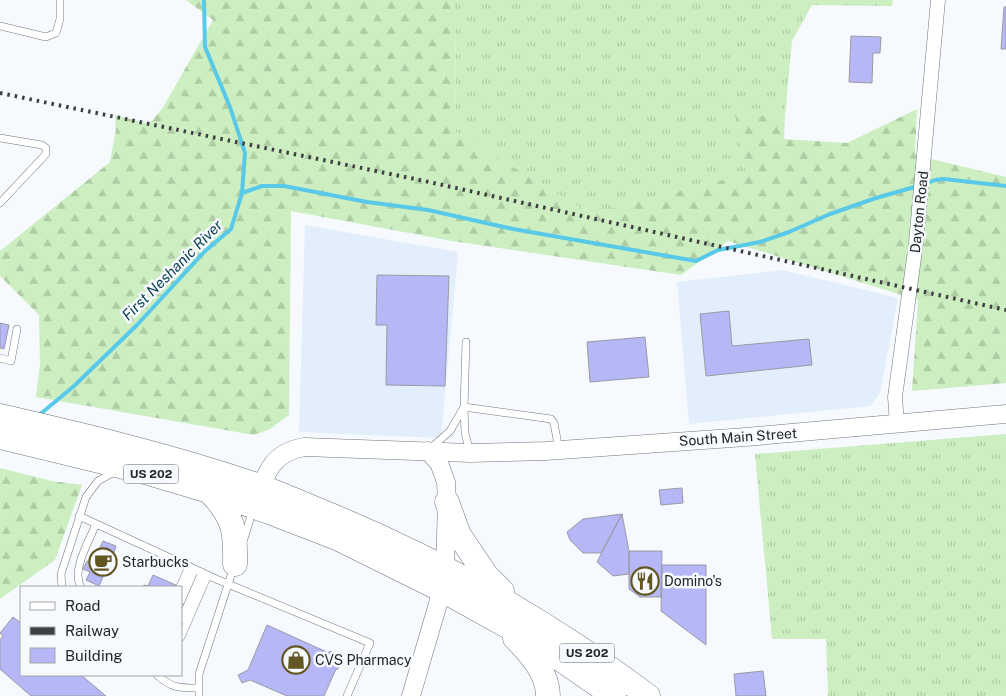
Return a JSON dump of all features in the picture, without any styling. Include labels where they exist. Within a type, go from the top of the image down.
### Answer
[{"type":"highway","name":"US 202","points":[[0,416],[51,439],[125,468],[209,491],[258,497]]},
{"type":"highway","name":"US 202","points":[[0,437],[51,439],[137,449],[258,497],[395,542],[498,621],[531,639],[614,696]]},
{"type":"highway","points":[[209,491],[223,506],[230,519],[234,535],[232,574]]},
{"type":"highway","points":[[447,492],[459,535],[486,575],[525,613]]},
{"type":"highway","name":"US 202","points":[[444,579],[525,613],[648,696]]},
{"type":"highway","points":[[498,621],[528,652],[542,672],[548,689],[548,696]]},
{"type":"street","name":"Dayton Road","points":[[897,423],[894,397],[911,282],[921,195],[938,0]]},
{"type":"street","name":"South Main Street","points":[[258,497],[267,471],[275,460],[294,449],[470,453],[559,451],[1006,414]]},
{"type":"street","points":[[428,451],[439,463],[447,492]]},
{"type":"street","points":[[411,696],[444,579],[447,492],[456,465],[470,453]]},
{"type":"lane","points":[[0,26],[46,37],[56,33],[60,19],[60,0]]},
{"type":"lane","points":[[0,138],[42,145],[46,148],[46,154],[0,203]]},
{"type":"lane","points":[[0,358],[11,361],[17,329]]},
{"type":"lane","points":[[466,342],[464,407],[465,433],[470,453]]},
{"type":"lane","points":[[464,407],[551,418],[554,422],[559,451]]},
{"type":"lane","points":[[428,451],[450,431],[464,407]]},
{"type":"lane","points":[[62,586],[61,574],[86,497],[98,481],[107,475],[125,468]]},
{"type":"lane","points":[[158,676],[176,688],[198,692],[200,674],[258,497]]},
{"type":"lane","points":[[79,516],[199,570],[232,574],[370,643],[347,696]]},
{"type":"lane","points":[[81,586],[77,578],[78,570],[96,524]]},
{"type":"lane","points":[[181,586],[199,570]]},
{"type":"lane","points":[[182,599],[199,570]]},
{"type":"lane","points":[[182,617],[199,570]]},
{"type":"lane","points":[[182,633],[199,570]]},
{"type":"shaded area","points":[[305,225],[458,252],[441,438],[299,432]]},
{"type":"shaded area","points":[[783,270],[898,298],[880,393],[870,406],[689,424],[677,282]]},
{"type":"green space","points":[[186,0],[455,0],[456,132],[590,214],[746,174],[735,115],[785,116],[784,139],[847,143],[917,109],[915,155],[1006,177],[1006,383],[912,391],[918,300],[728,241],[681,275],[452,241],[291,211],[289,415],[270,429],[254,435],[36,397],[40,364],[39,315],[0,276],[0,251],[110,162],[116,129],[115,115],[149,124],[162,109],[213,20]]},
{"type":"green space","points":[[455,0],[893,0],[892,6],[812,5],[792,41],[785,116],[747,174],[590,214],[456,132]]},
{"type":"green space","points":[[1006,434],[1006,696],[828,696],[826,639],[772,639],[755,454]]},
{"type":"green space","points":[[0,468],[52,481],[82,485],[55,560],[0,599]]},
{"type":"building","points":[[1004,7],[1006,7],[1006,49],[1001,49]]},
{"type":"building","points":[[851,36],[881,37],[880,53],[873,53],[872,83],[849,82]]},
{"type":"building","points":[[377,275],[449,276],[445,386],[386,385],[387,325],[376,325]]},
{"type":"building","points":[[729,311],[732,346],[809,339],[812,365],[706,376],[700,314]]},
{"type":"building","points":[[0,323],[9,325],[4,349],[0,348]]},
{"type":"building","points":[[645,337],[649,377],[590,382],[587,342]]},
{"type":"building","points":[[682,488],[683,503],[661,505],[659,490]]},
{"type":"building","points":[[622,514],[601,553],[583,553],[570,540],[567,532],[583,519]]},
{"type":"building","points":[[622,514],[629,551],[629,574],[613,576],[597,562]]},
{"type":"building","name":"Starbucks","points":[[103,541],[116,546],[108,571],[106,570],[99,586],[86,580],[90,572],[83,569],[87,561],[93,563]]},
{"type":"building","name":"Domino's","points":[[629,551],[662,551],[661,597],[640,597],[629,589]]},
{"type":"building","points":[[662,565],[706,565],[706,645],[661,611]]},
{"type":"building","points":[[153,575],[178,586],[148,586]]},
{"type":"building","points":[[13,617],[20,622],[20,676],[82,676],[106,696],[31,696],[0,669],[0,640],[3,636],[0,633]]},
{"type":"building","name":"CVS Pharmacy","points":[[267,625],[329,653],[330,651],[338,655],[340,663],[338,669],[336,669],[324,696],[287,696],[250,680],[242,683],[238,675],[248,670]]},
{"type":"building","points":[[763,671],[766,696],[736,696],[734,674]]},
{"type":"waterway","name":"First Neshanic River","points":[[38,416],[74,386],[137,325],[204,252],[231,229],[242,193],[245,153],[230,107],[205,47],[204,0]]},
{"type":"waterway","points":[[925,184],[944,179],[1006,186]]},
{"type":"waterway","points":[[242,193],[262,186],[284,186],[367,202],[428,210],[513,229],[696,261],[718,250],[760,242],[830,214],[918,186]]},
{"type":"railway","points":[[0,93],[429,182],[1006,310]]},
{"type":"place","name":"Starbucks","points":[[103,562]]},
{"type":"place","name":"Domino's","points":[[645,581]]},
{"type":"place","name":"CVS Pharmacy","points":[[296,660]]}]
